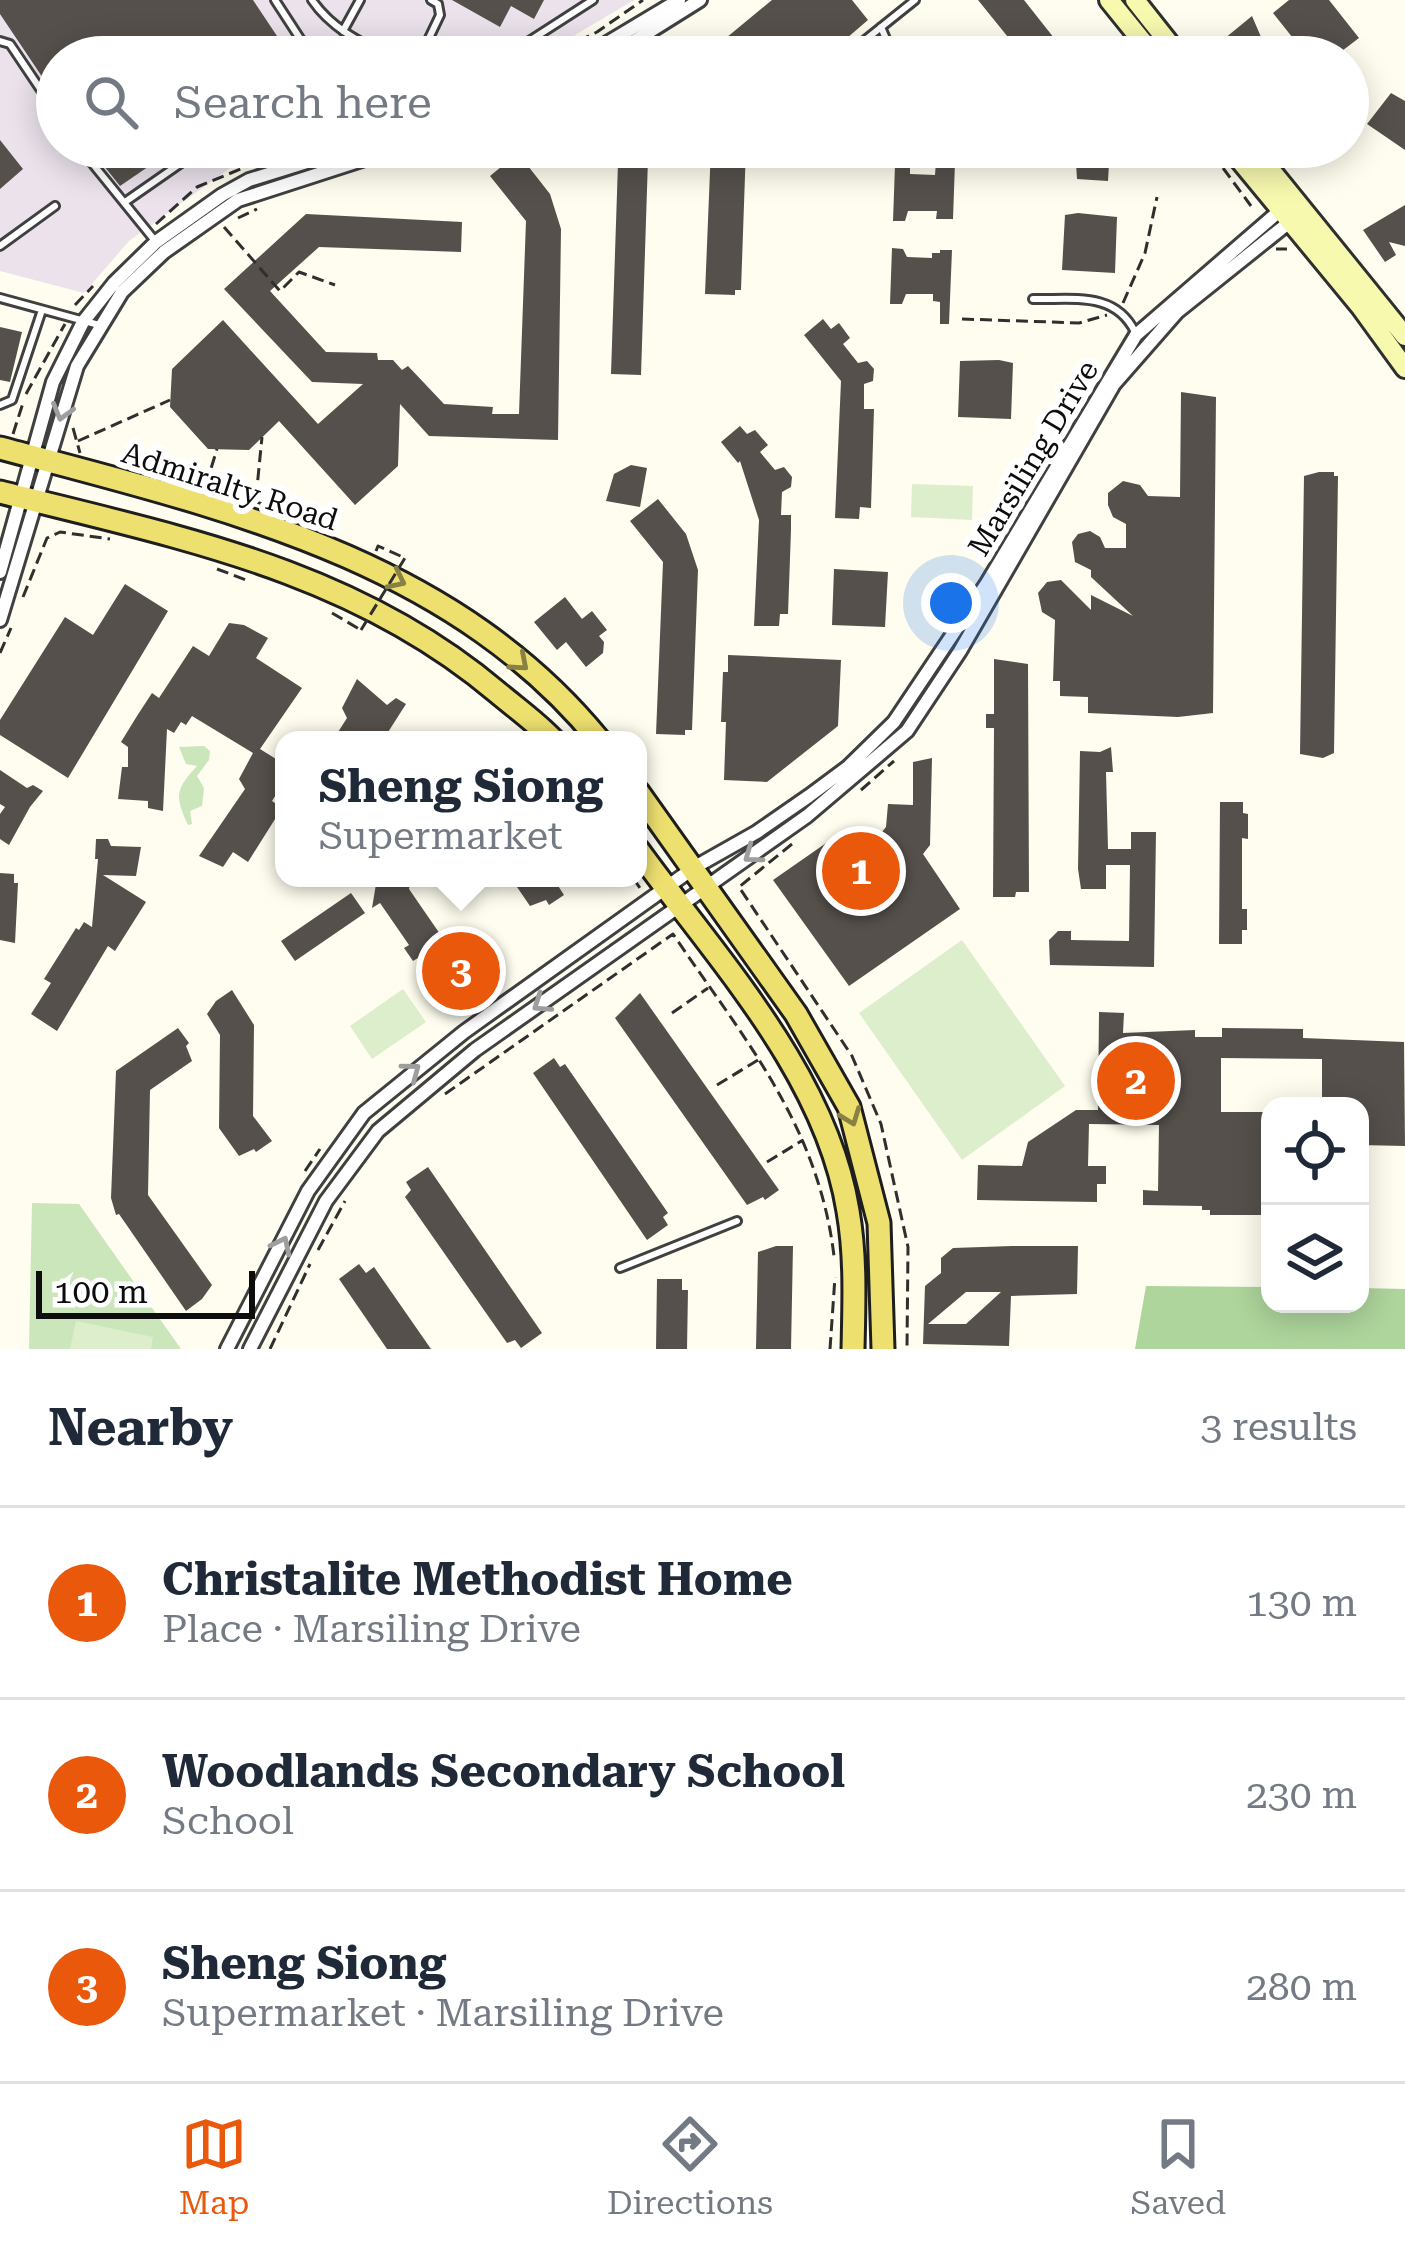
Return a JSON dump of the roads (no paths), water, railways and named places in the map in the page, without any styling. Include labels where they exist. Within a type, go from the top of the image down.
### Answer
[{"type":"main road","name":"Admiralty Road","points":[[0,448],[288,530],[410,585],[486,633],[590,731]]},
{"type":"main road","name":"Admiralty Road","points":[[20,497],[235,553],[328,586],[431,642],[472,670],[543,731]]},
{"type":"main road","points":[[647,804],[796,1014],[849,1107],[879,1223],[884,1349]]},
{"type":"main road","points":[[647,862],[784,1049],[820,1120],[848,1209],[854,1252],[853,1349]]},
{"type":"street","points":[[619,36],[679,0]]},
{"type":"street","points":[[643,36],[700,0]]},
{"type":"street","points":[[1109,0],[1138,36]]},
{"type":"street","points":[[1135,0],[1163,36]]},
{"type":"street","points":[[41,459],[53,382],[83,322],[160,247],[238,200],[308,168]]},
{"type":"street","points":[[1241,168],[1292,210],[1405,336]]},
{"type":"street","points":[[1265,168],[1405,368]]},
{"type":"street","name":"Marsiling Drive","points":[[227,1349],[308,1191],[344,1138],[396,1084],[694,867],[809,796],[848,767],[894,722],[1142,338],[1292,210]]},
{"type":"street","points":[[0,572],[20,497],[41,459],[77,366],[122,292],[160,247]]},
{"type":"street","name":"Marsiling Drive","points":[[250,1349],[317,1217],[378,1131],[475,1050],[807,816],[907,730],[960,651],[1142,338]]},
{"type":"street","points":[[7,621],[20,497]]},
{"type":"lane","points":[[275,0],[298,36]]},
{"type":"lane","points":[[312,0],[321,14],[352,36]]},
{"type":"lane","points":[[343,31],[360,0]]},
{"type":"lane","points":[[430,36],[440,15],[439,4],[431,0]]},
{"type":"lane","points":[[536,36],[593,0]]},
{"type":"lane","points":[[870,36],[915,0]]},
{"type":"lane","points":[[881,27],[885,36]]},
{"type":"lane","points":[[0,41],[10,44],[36,83]]},
{"type":"lane","points":[[97,168],[160,247]]},
{"type":"lane","points":[[125,202],[173,168]]},
{"type":"lane","points":[[0,246],[55,206]]},
{"type":"lane","points":[[0,298],[99,325]]},
{"type":"lane","points":[[1034,299],[1112,304],[1142,338]]},
{"type":"lane","points":[[0,405],[12,400],[42,310]]},
{"type":"lane","points":[[464,1032],[475,1050]]},
{"type":"lane","points":[[620,1268],[737,1221]]},
{"type":"place","name":"Christalite Methodist Home","points":[[861,871]]},
{"type":"place","name":"Sheng Siong","points":[[461,971]]},
{"type":"place","name":"Woodlands Secondary School","points":[[1136,1081]]}]
